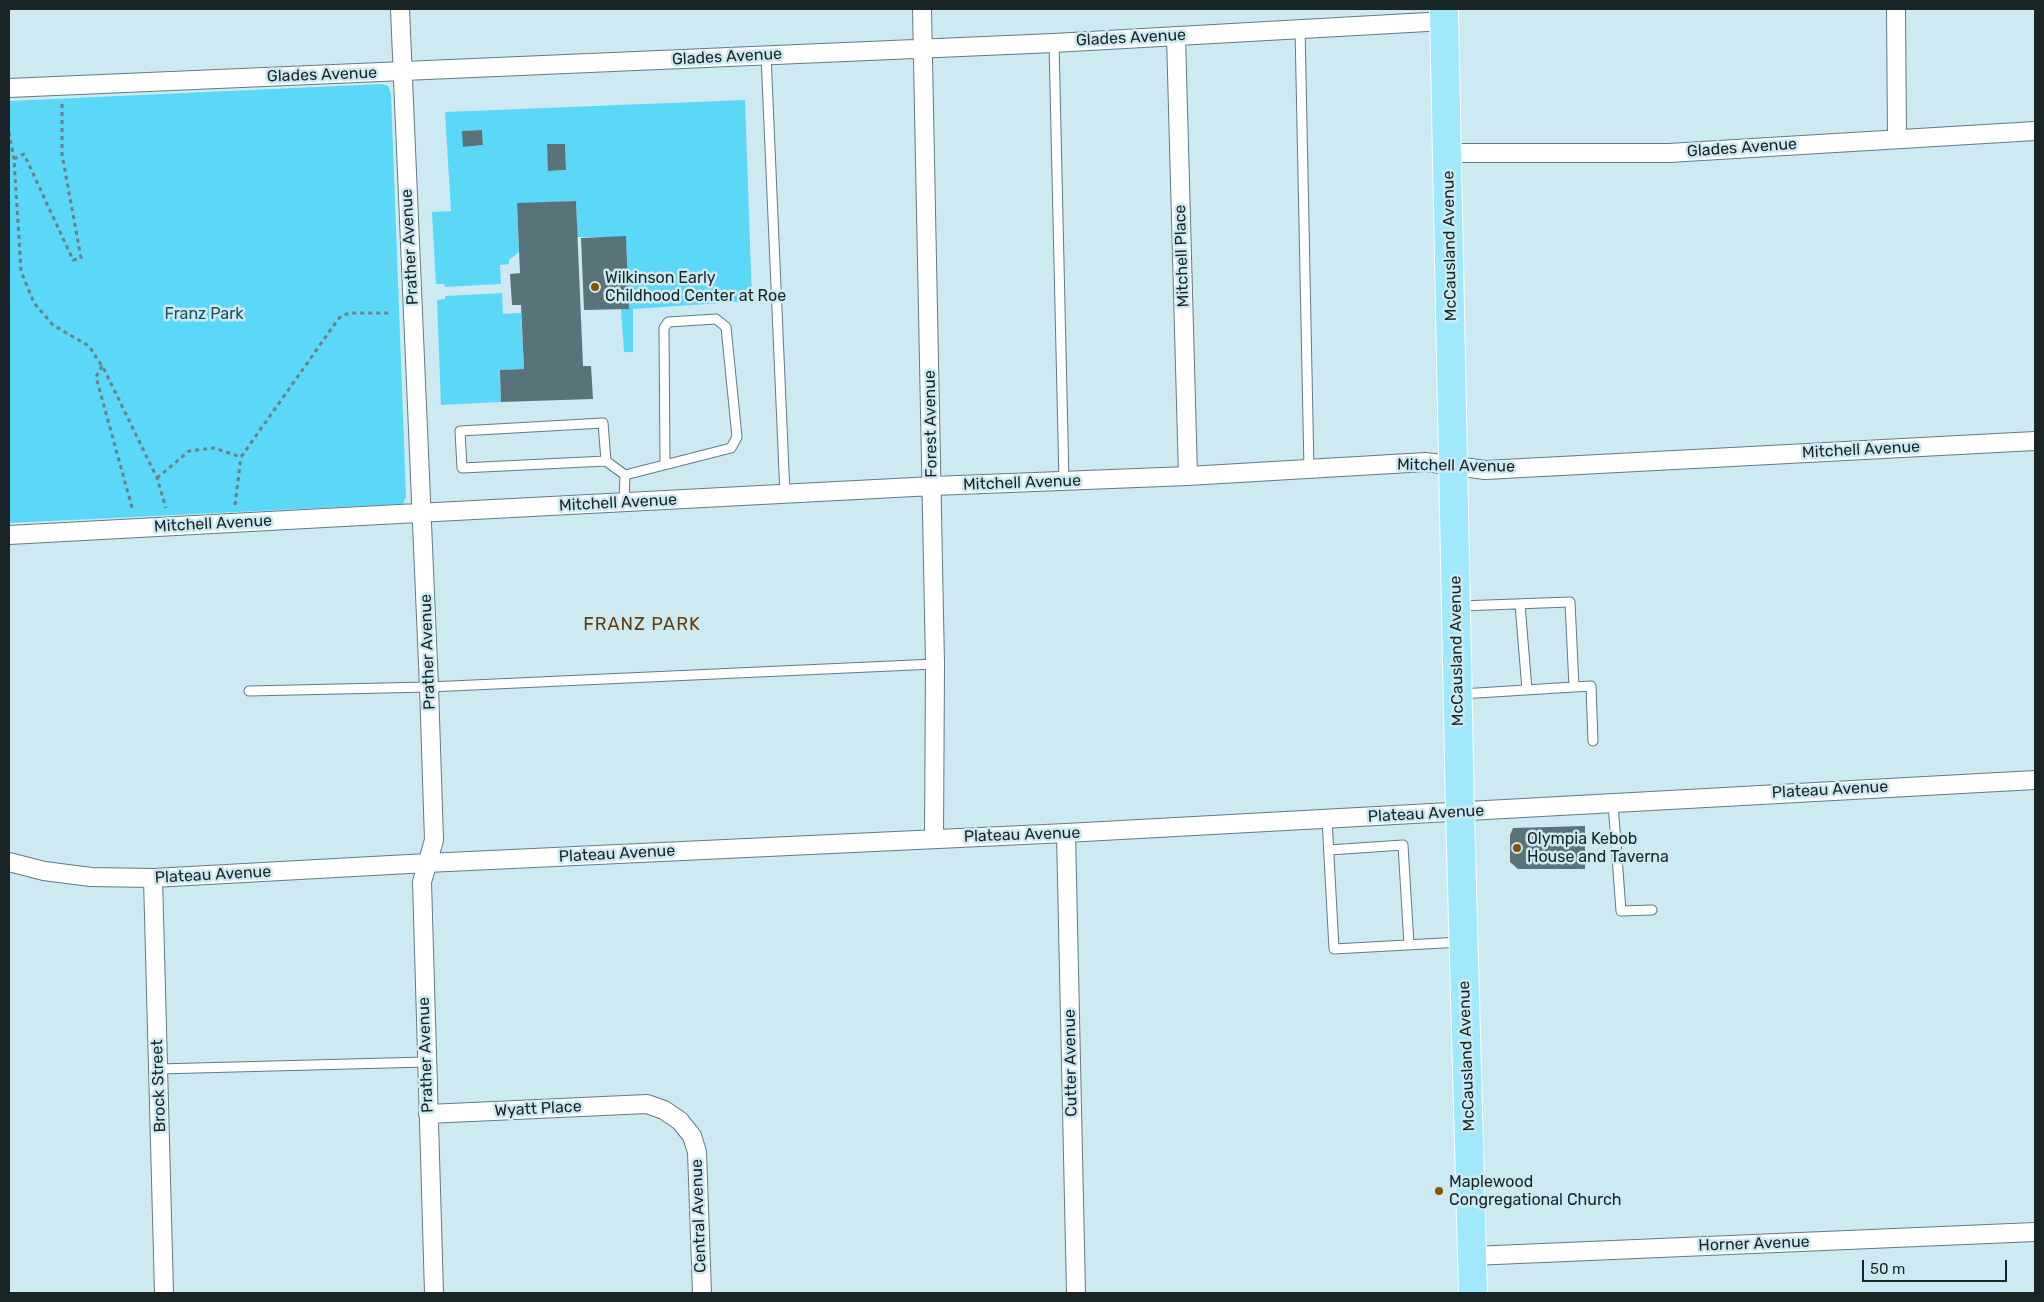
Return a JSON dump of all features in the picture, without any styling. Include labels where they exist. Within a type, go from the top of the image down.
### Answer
[{"type":"main road","name":"McCausland Avenue","points":[[1445,15],[1460,812],[1473,1293]]},
{"type":"street","name":"Prather Avenue","points":[[400,9],[434,840],[422,882],[434,1293]]},
{"type":"street","name":"Forest Avenue","points":[[922,9],[936,664],[934,839]]},
{"type":"street","points":[[1896,9],[1897,138]]},
{"type":"street","name":"Glades Avenue","points":[[9,88],[402,72],[1176,36],[1300,28],[1445,15]]},
{"type":"street","name":"Mitchell Place","points":[[1176,36],[1188,476]]},
{"type":"street","name":"Glades Avenue","points":[[1448,153],[1669,153],[2035,131]]},
{"type":"street","name":"Mitchell Avenue","points":[[9,535],[933,486],[1064,482],[1309,470],[1426,462],[1485,470],[2035,441]]},
{"type":"street","name":"Plateau Avenue","points":[[9,862],[44,871],[91,877],[153,878],[1066,833],[2035,780]]},
{"type":"street","name":"Cutter Avenue","points":[[1066,833],[1076,1293]]},
{"type":"street","name":"Brock Street","points":[[153,878],[164,1293]]},
{"type":"street","name":"Wyatt Place","points":[[428,1114],[647,1104]]},
{"type":"street","name":"Central Avenue","points":[[647,1104],[664,1110],[680,1121],[692,1136],[697,1152],[702,1293]]},
{"type":"street","name":"Horner Avenue","points":[[1472,1256],[2035,1232]]},
{"type":"lane","points":[[1300,28],[1309,470]]},
{"type":"lane","points":[[1054,42],[1064,482]]},
{"type":"lane","points":[[766,55],[785,495]]},
{"type":"lane","points":[[625,475],[731,448],[737,437],[726,327],[716,319],[668,322],[664,328],[665,464]]},
{"type":"lane","points":[[606,460],[603,423],[460,431],[462,468],[606,460],[625,475]]},
{"type":"lane","points":[[624,503],[625,475]]},
{"type":"lane","points":[[1456,606],[1570,602],[1574,688]]},
{"type":"lane","points":[[1520,604],[1527,690]]},
{"type":"lane","points":[[249,691],[429,687],[936,664]]},
{"type":"lane","points":[[1458,694],[1591,686],[1593,741]]},
{"type":"lane","points":[[1613,803],[1621,911],[1652,910]]},
{"type":"lane","points":[[1327,819],[1334,949],[1464,942]]},
{"type":"lane","points":[[1329,850],[1403,845],[1409,945]]},
{"type":"lane","points":[[158,1070],[426,1062]]},
{"type":"path","points":[[14,159],[24,154],[73,260],[81,258],[62,154],[62,103]]},
{"type":"path","points":[[9,132],[14,159],[21,271],[34,303],[53,325],[89,346],[102,366],[157,478],[166,511]]},
{"type":"path","points":[[235,508],[241,457],[338,318],[349,313],[389,314]]},
{"type":"path","points":[[102,366],[96,377],[133,513]]},
{"type":"path","points":[[157,478],[189,451],[214,448],[241,457]]},
{"type":"green space","name":"Franz Park","points":[[382,84],[388,86],[391,94],[406,497],[403,504],[9,523],[9,101]]},
{"type":"green space","points":[[745,100],[752,301],[633,309],[633,352],[624,352],[621,309],[629,308],[626,237],[577,237],[576,201],[517,204],[519,252],[509,260],[509,264],[500,265],[501,284],[445,287],[444,284],[436,284],[432,212],[451,211],[445,112]],"holes":[[[482,130],[483,145],[464,147],[463,131]],[[565,144],[566,170],[549,171],[547,145]]]},
{"type":"green space","points":[[502,293],[503,314],[521,313],[524,369],[500,370],[501,402],[441,405],[437,300],[445,299],[445,296]]},
{"type":"building","points":[[482,130],[483,145],[463,147],[462,131]]},
{"type":"building","points":[[547,144],[565,144],[566,170],[548,171]]},
{"type":"building","name":"Wilkinson Early Childhood Center at Roe","points":[[576,201],[583,366],[591,366],[593,399],[501,402],[500,370],[524,369],[521,305],[512,305],[510,274],[520,273],[517,203]]},
{"type":"building","points":[[626,236],[629,309],[584,310],[581,238]]},
{"type":"building","points":[[1585,826],[1585,869],[1518,869],[1510,862],[1510,835],[1513,828]]},
{"type":"place","name":"Wilkinson Early Childhood Center at Roe","points":[[595,287]]},
{"type":"place","name":"Olympia Kebob House and Taverna","points":[[1517,848]]},
{"type":"place","name":"Maplewood Congregational Church","points":[[1439,1191]]},
{"type":"district","name":"FRANZ PARK","points":[[642,625]]}]
